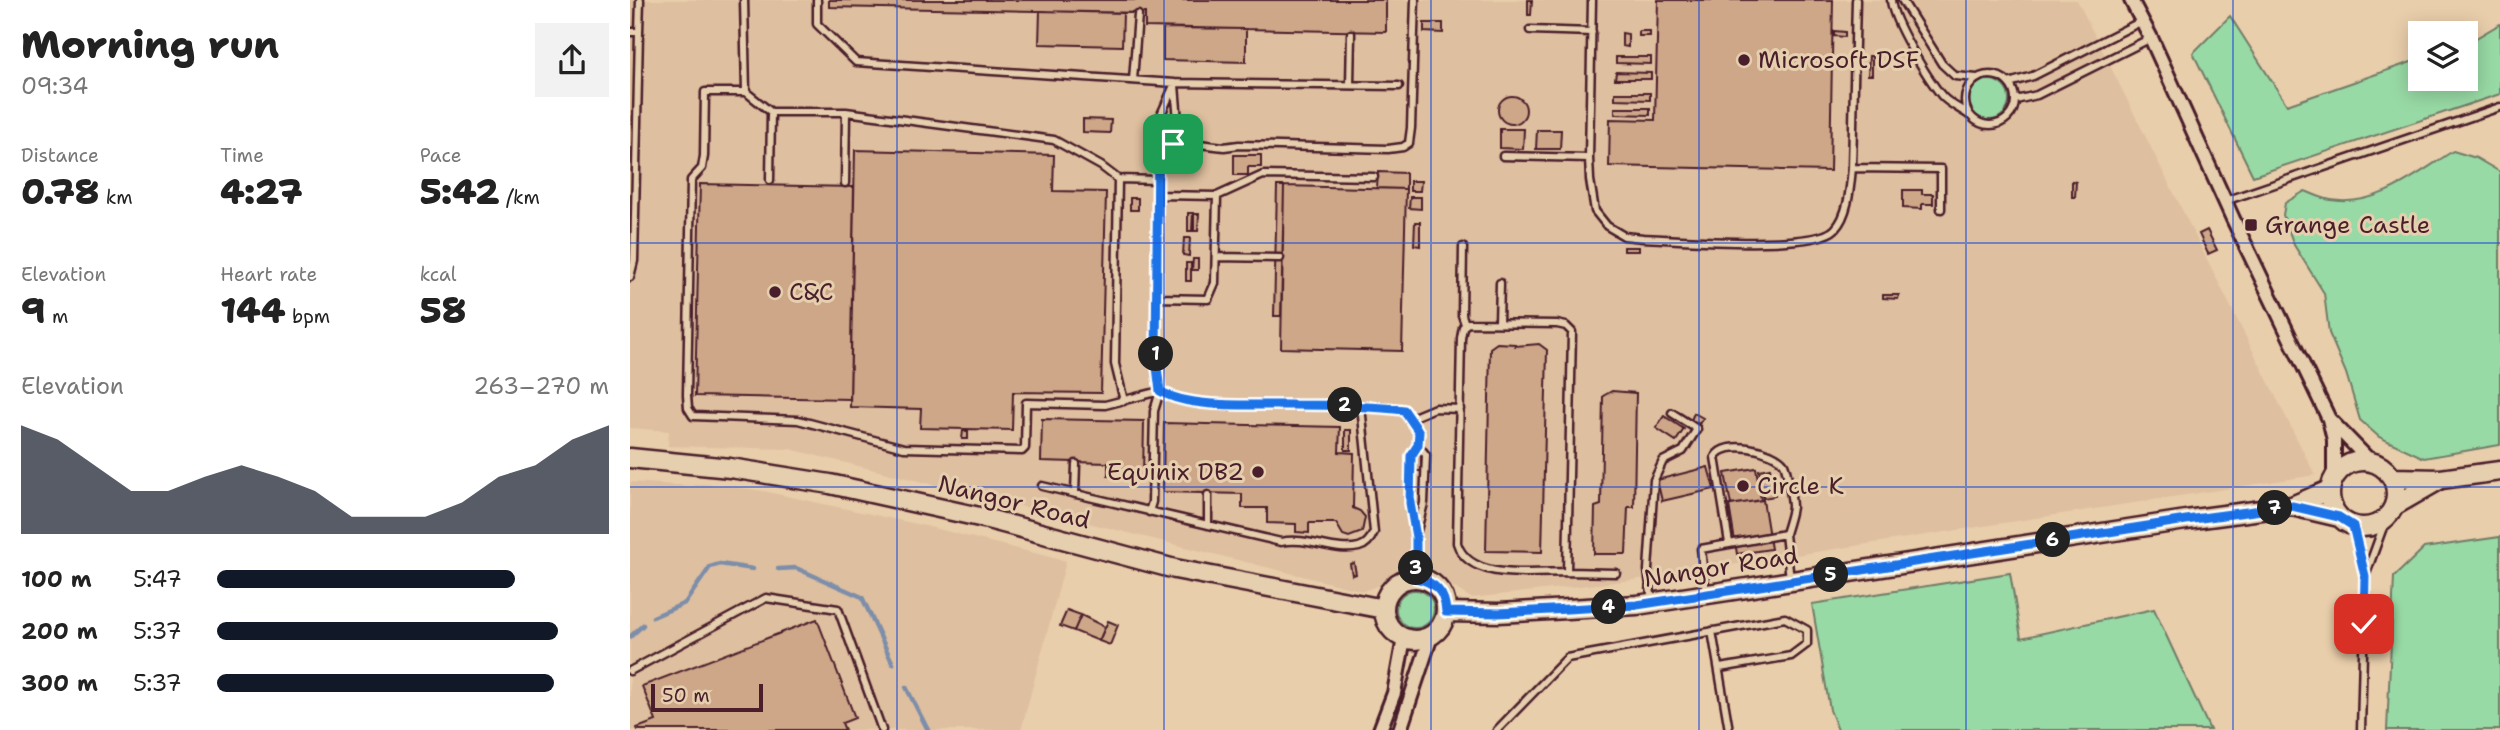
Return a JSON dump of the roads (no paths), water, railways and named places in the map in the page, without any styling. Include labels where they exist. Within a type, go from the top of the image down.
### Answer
[{"type":"main road","name":"Nangor Road","points":[[630,458],[730,468],[830,484],[984,518],[1175,569],[1384,608]]},
{"type":"main road","name":"Nangor Road","points":[[1446,612],[1570,610],[1652,603],[2292,506],[2332,484],[2350,463],[2370,461]]},
{"type":"main road","points":[[2370,461],[2385,469],[2396,488],[2390,512]]},
{"type":"main road","name":"Nangor Road","points":[[2392,478],[2441,480],[2500,471]]},
{"type":"main road","name":"Nangor Road","points":[[2292,506],[2367,527],[2441,480]]},
{"type":"main road","points":[[2332,484],[2331,504],[2346,522]]},
{"type":"main road","points":[[1416,578],[1426,580],[1441,592],[1446,601],[1446,612],[1441,626],[1431,636],[1413,640],[1404,638],[1389,626],[1384,608],[1385,599],[1397,583],[1416,578]]},
{"type":"street","points":[[2130,0],[2151,38],[2329,419],[2334,440],[2332,484]]},
{"type":"street","points":[[2329,419],[2370,461]]},
{"type":"street","points":[[1400,730],[1431,636]]},
{"type":"street","points":[[1380,730],[1394,693],[1404,638]]},
{"type":"lane","points":[[630,277],[634,261],[640,0]]},
{"type":"lane","points":[[744,0],[746,92]]},
{"type":"lane","points":[[817,0],[817,24],[856,62],[1175,83],[1399,86]]},
{"type":"lane","points":[[1158,144],[1224,147],[1403,147],[1409,143],[1411,128],[1415,0]]},
{"type":"lane","points":[[1592,0],[1589,158],[1595,211],[1607,226],[1624,236],[1643,238],[1788,242],[1816,239],[1834,231],[1842,218],[1852,168],[1856,0]]},
{"type":"lane","points":[[1891,0],[1891,10],[1944,98],[1986,125],[2003,122],[2014,108],[2016,100],[2009,83],[1994,74],[1977,78],[1955,76],[1942,64],[1902,0]]},
{"type":"lane","points":[[1133,80],[1138,15]]},
{"type":"lane","points":[[2009,83],[2033,76],[2142,21]]},
{"type":"lane","points":[[1530,30],[1592,32]]},
{"type":"lane","points":[[630,32],[639,32]]},
{"type":"lane","points":[[1350,85],[1351,34]]},
{"type":"lane","points":[[2016,100],[2037,95],[2151,38]]},
{"type":"lane","points":[[1971,116],[1965,100],[1970,83],[1977,78]]},
{"type":"lane","points":[[1173,144],[1173,131],[1178,121],[1175,83]]},
{"type":"lane","points":[[1149,512],[1152,502],[1154,411],[1160,391],[1156,359],[1159,119],[1175,83]]},
{"type":"lane","points":[[1158,180],[1118,179],[1101,166],[1054,140],[846,112],[771,112],[746,92],[705,92],[704,156],[702,168],[691,180],[688,408],[693,416],[798,420],[904,448],[1022,451],[1025,448],[1026,403],[1105,405],[1160,391],[1170,397],[1201,403],[1361,405],[1404,410],[1419,432],[1418,445],[1411,456],[1410,503],[1416,537],[1416,578]]},
{"type":"lane","points":[[2225,201],[2500,107]]},
{"type":"lane","points":[[770,180],[771,112]]},
{"type":"lane","points":[[845,183],[846,112]]},
{"type":"lane","points":[[1503,156],[1589,158]]},
{"type":"lane","points":[[1852,168],[1941,169],[1941,209]]},
{"type":"lane","points":[[1158,195],[1217,196],[1263,175],[1374,177]]},
{"type":"lane","points":[[1118,179],[1115,364],[1124,401]]},
{"type":"lane","points":[[1156,298],[1208,299],[1216,283],[1217,196]]},
{"type":"lane","points":[[1463,247],[1462,315],[1465,324],[1461,338],[1457,543],[1460,552],[1466,559],[1492,571],[1616,573]]},
{"type":"lane","points":[[1216,257],[1280,258]]},
{"type":"lane","points":[[1499,323],[1500,283]]},
{"type":"lane","points":[[1465,324],[1562,325],[1572,332],[1567,572]]},
{"type":"lane","points":[[1042,486],[1281,542],[1294,540],[1360,547],[1369,542],[1374,532],[1361,405]]},
{"type":"lane","points":[[1411,418],[1434,408],[1460,408]]},
{"type":"lane","points":[[1652,603],[1648,570],[1654,480],[1663,461],[1683,452],[1697,429],[1672,413]]},
{"type":"lane","points":[[1416,537],[1424,503],[1426,455],[1418,445]]},
{"type":"lane","points":[[1729,543],[1715,457],[1720,449],[1750,447],[1782,461],[1786,468],[1792,507],[1785,534],[1791,581]]},
{"type":"lane","points":[[1075,494],[1076,464]]},
{"type":"lane","points":[[1208,495],[1208,525]]},
{"type":"lane","points":[[2361,730],[2365,576],[2390,512]]},
{"type":"lane","points":[[2346,522],[2365,576]]},
{"type":"lane","points":[[1706,594],[1701,549],[1785,534]]},
{"type":"lane","points":[[630,671],[766,598],[838,609],[882,730]]},
{"type":"lane","points":[[1498,730],[1567,658],[1785,618],[1807,630],[1807,644],[1791,656],[1720,668]]},
{"type":"lane","points":[[1712,631],[1729,730]]},
{"type":"waterway","points":[[653,617],[685,603],[710,567],[720,564],[753,569]]},
{"type":"waterway","points":[[778,569],[796,568],[862,597],[893,664]]},
{"type":"waterway","points":[[630,637],[643,625]]},
{"type":"waterway","points":[[906,687],[928,730]]},
{"type":"place","name":"Microsoft DSF","points":[[1744,60]]},
{"type":"place","name":"Grange Castle","points":[[2251,225]]},
{"type":"place","name":"C&C","points":[[775,292]]},
{"type":"place","name":"Equinix DB2","points":[[1258,472]]},
{"type":"place","name":"Circle K","points":[[1743,486]]}]
